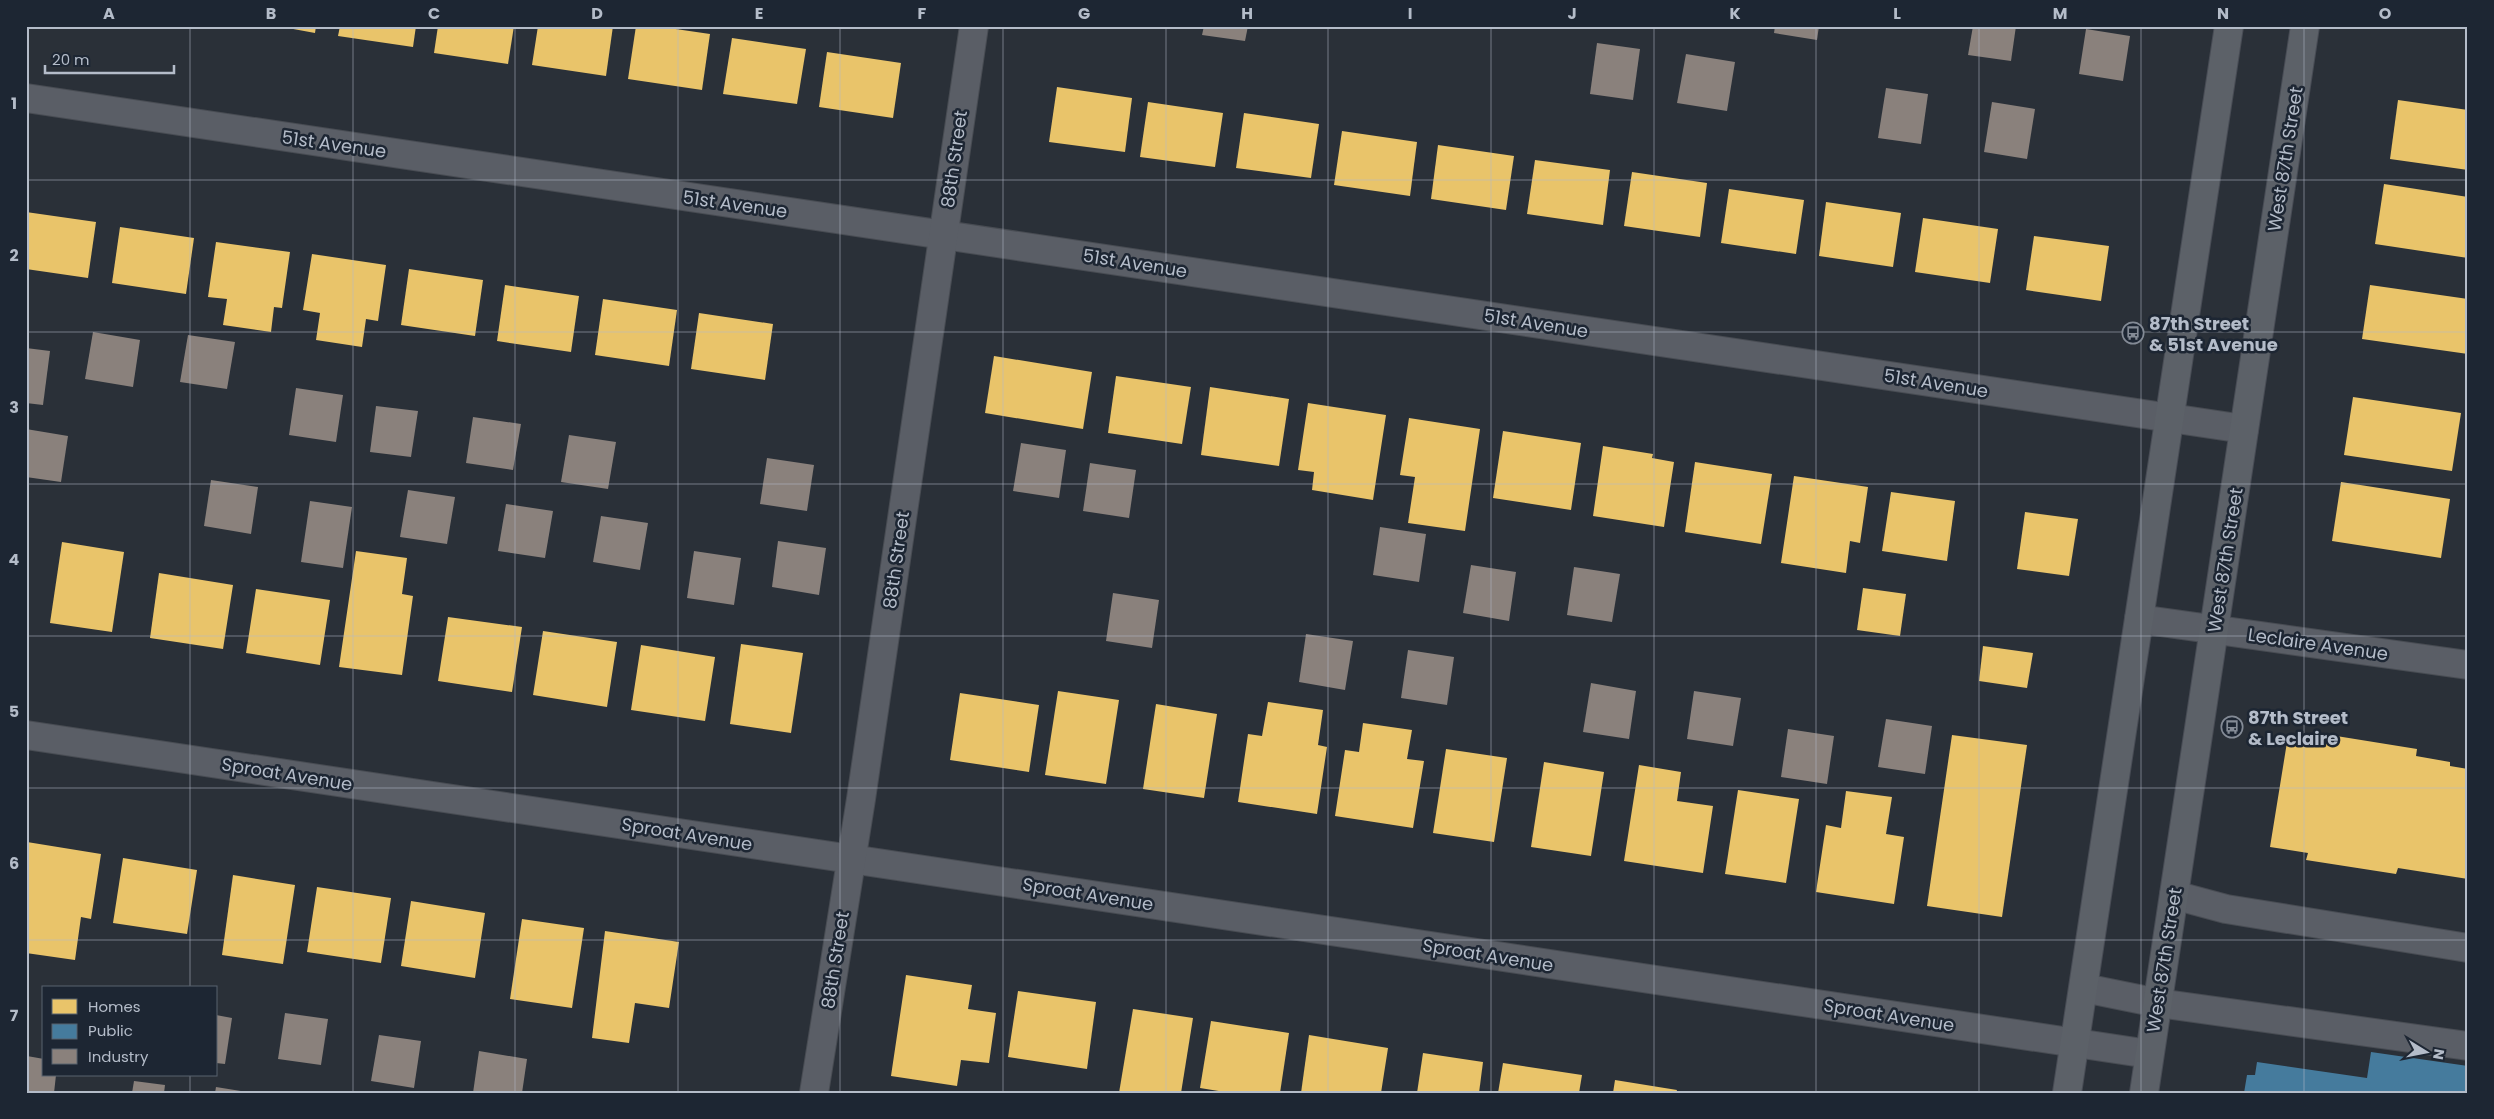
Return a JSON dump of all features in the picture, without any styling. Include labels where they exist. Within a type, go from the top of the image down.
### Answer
[{"type":"main road","points":[[2067,1093],[2229,26]]},
{"type":"main road","name":"West 87th Street","points":[[2144,1093],[2306,26]]},
{"type":"street","name":"88th Street","points":[[814,1093],[852,859],[974,26]]},
{"type":"street","name":"51st Avenue","points":[[26,98],[2244,429]]},
{"type":"street","name":"Leclaire Avenue","points":[[2139,620],[2468,665]]},
{"type":"street","name":"Sproat Avenue","points":[[26,735],[2149,1054]]},
{"type":"street","points":[[2174,895],[2226,909],[2468,948]]},
{"type":"street","points":[[2084,988],[2158,1003],[2468,1046]]},
{"type":"building: Homes","points":[[277,26],[316,26],[315,33]]},
{"type":"building: Homes","points":[[340,26],[416,26],[413,47],[338,36]]},
{"type":"building: Homes","points":[[438,26],[514,26],[508,64],[434,53]]},
{"type":"building: Homes","points":[[538,26],[613,26],[606,76],[532,65]]},
{"type":"building: Homes","points":[[636,26],[655,26],[710,34],[702,90],[628,79]]},
{"type":"building: Homes","points":[[732,38],[806,49],[797,104],[723,94]]},
{"type":"building: Homes","points":[[827,52],[901,63],[893,118],[819,107]]},
{"type":"building: Homes","points":[[1057,87],[1132,98],[1125,152],[1049,142]]},
{"type":"building: Homes","points":[[2398,100],[2468,110],[2468,170],[2390,159]]},
{"type":"building: Homes","points":[[1148,102],[1223,113],[1215,167],[1140,157]]},
{"type":"building: Homes","points":[[1244,113],[1319,124],[1311,178],[1236,168]]},
{"type":"building: Homes","points":[[1342,131],[1417,142],[1410,196],[1334,185]]},
{"type":"building: Homes","points":[[1438,145],[1514,156],[1506,210],[1431,199]]},
{"type":"building: Homes","points":[[1535,160],[1610,170],[1603,225],[1527,214]]},
{"type":"building: Homes","points":[[1632,172],[1707,183],[1700,237],[1624,226]]},
{"type":"building: Homes","points":[[2384,184],[2468,197],[2468,258],[2375,244]]},
{"type":"building: Homes","points":[[1729,189],[1804,200],[1796,254],[1721,243]]},
{"type":"building: Homes","points":[[1826,202],[1901,213],[1893,267],[1819,256]]},
{"type":"building: Homes","points":[[26,212],[96,222],[88,278],[26,269]]},
{"type":"building: Homes","points":[[1923,218],[1998,229],[1990,283],[1915,272]]},
{"type":"building: Homes","points":[[120,227],[194,238],[186,294],[112,283]]},
{"type":"building: Homes","points":[[2034,236],[2109,246],[2101,301],[2026,290]]},
{"type":"building: Homes","points":[[216,242],[290,252],[282,308],[274,307],[271,332],[223,325],[227,299],[208,297]]},
{"type":"building: Homes","points":[[312,254],[386,265],[378,321],[366,319],[362,347],[316,340],[320,313],[303,310]]},
{"type":"building: Homes","points":[[409,269],[483,280],[475,336],[401,325]]},
{"type":"building: Homes","points":[[505,285],[579,296],[571,352],[497,341]]},
{"type":"building: Homes","points":[[2370,285],[2468,299],[2468,354],[2362,339]]},
{"type":"building: Homes","points":[[603,299],[677,310],[669,366],[595,355]]},
{"type":"building: Homes","points":[[699,313],[773,324],[765,380],[691,369]]},
{"type":"building: Homes","points":[[994,356],[1092,372],[1083,429],[985,413]]},
{"type":"building: Homes","points":[[1116,376],[1191,387],[1182,444],[1108,433]]},
{"type":"building: Homes","points":[[1210,387],[1289,399],[1279,466],[1201,455]]},
{"type":"building: Homes","points":[[2353,397],[2461,413],[2452,471],[2344,455]]},
{"type":"building: Homes","points":[[1308,403],[1386,415],[1373,500],[1312,490],[1314,472],[1298,470]]},
{"type":"building: Homes","points":[[1409,418],[1480,429],[1465,531],[1408,523],[1415,477],[1400,475]]},
{"type":"building: Homes","points":[[1503,431],[1581,443],[1571,510],[1493,498]]},
{"type":"building: Homes","points":[[1603,446],[1653,454],[1652,458],[1674,462],[1664,527],[1593,516]]},
{"type":"building: Homes","points":[[1695,462],[1772,474],[1761,544],[1685,532]]},
{"type":"building: Homes","points":[[1794,476],[1868,487],[1860,543],[1850,541],[1846,573],[1781,563]]},
{"type":"building: Homes","points":[[2341,482],[2450,499],[2441,558],[2332,541]]},
{"type":"building: Homes","points":[[1891,492],[1955,501],[1947,561],[1882,551]]},
{"type":"building: Homes","points":[[2025,512],[2078,519],[2069,576],[2017,569]]},
{"type":"building: Homes","points":[[62,542],[124,552],[112,632],[50,623]]},
{"type":"building: Homes","points":[[356,551],[407,558],[402,594],[413,596],[402,675],[339,667]]},
{"type":"building: Homes","points":[[159,573],[233,585],[223,649],[150,638]]},
{"type":"building: Homes","points":[[1863,588],[1906,594],[1900,636],[1857,630]]},
{"type":"building: Homes","points":[[256,589],[330,600],[320,665],[246,653]]},
{"type":"building: Homes","points":[[448,617],[522,627],[512,692],[438,681]]},
{"type":"building: Homes","points":[[543,631],[617,642],[607,707],[533,695]]},
{"type":"building: Homes","points":[[741,644],[803,653],[791,733],[730,724]]},
{"type":"building: Homes","points":[[641,645],[715,657],[705,721],[631,710]]},
{"type":"building: Homes","points":[[1983,646],[2033,653],[2027,688],[1979,681]]},
{"type":"building: Homes","points":[[1058,691],[1119,700],[1106,784],[1045,775]]},
{"type":"building: Homes","points":[[960,693],[1039,705],[1029,772],[950,760]]},
{"type":"building: Homes","points":[[1268,702],[1323,710],[1318,745],[1327,747],[1317,814],[1238,802],[1248,734],[1262,736]]},
{"type":"building: Homes","points":[[1156,704],[1217,714],[1204,798],[1143,789]]},
{"type":"building: Homes","points":[[1363,723],[1412,730],[1407,759],[1424,761],[1413,828],[1335,816],[1345,750],[1359,752]]},
{"type":"building: Homes","points":[[2324,734],[2417,749],[2416,756],[2450,762],[2450,766],[2468,769],[2468,879],[2398,868],[2396,874],[2306,860],[2308,853],[2270,847],[2288,736],[2322,741]]},
{"type":"building: Homes","points":[[1952,735],[2027,745],[2002,917],[1927,906]]},
{"type":"building: Homes","points":[[1446,749],[1507,758],[1494,842],[1433,833]]},
{"type":"building: Homes","points":[[1544,762],[1604,772],[1591,856],[1531,847]]},
{"type":"building: Homes","points":[[1639,765],[1681,772],[1677,801],[1713,806],[1703,873],[1624,861]]},
{"type":"building: Homes","points":[[1738,790],[1799,799],[1786,883],[1725,874]]},
{"type":"building: Homes","points":[[1846,791],[1892,797],[1886,834],[1904,837],[1894,904],[1816,892],[1826,825],[1841,828]]},
{"type":"building: Homes","points":[[27,842],[101,854],[91,919],[81,917],[75,960],[26,953]]},
{"type":"building: Homes","points":[[123,858],[197,870],[187,934],[113,923]]},
{"type":"building: Homes","points":[[233,875],[295,885],[283,964],[222,955]]},
{"type":"building: Homes","points":[[317,887],[391,898],[381,963],[307,952]]},
{"type":"building: Homes","points":[[411,901],[485,913],[475,978],[401,966]]},
{"type":"building: Homes","points":[[522,919],[584,928],[572,1008],[510,999]]},
{"type":"building: Homes","points":[[605,931],[679,942],[669,1008],[635,1003],[629,1043],[592,1038]]},
{"type":"building: Homes","points":[[906,975],[972,985],[968,1009],[996,1013],[989,1063],[961,1060],[957,1086],[891,1076]]},
{"type":"building: Homes","points":[[1018,991],[1096,1002],[1087,1069],[1008,1057]]},
{"type":"building: Homes","points":[[1133,1009],[1193,1018],[1181,1093],[1119,1093]]},
{"type":"building: Homes","points":[[1211,1021],[1289,1033],[1280,1093],[1231,1093],[1200,1088]]},
{"type":"building: Homes","points":[[1309,1035],[1388,1048],[1381,1093],[1301,1093]]},
{"type":"building: Homes","points":[[1423,1053],[1483,1062],[1479,1093],[1417,1093]]},
{"type":"building: Homes","points":[[1503,1063],[1582,1075],[1579,1093],[1498,1093]]},
{"type":"building: Homes","points":[[1615,1080],[1677,1090],[1676,1093],[1613,1093]]},
{"type":"building: Public","points":[[2371,1052],[2468,1066],[2468,1093],[2244,1093],[2247,1075],[2255,1075],[2257,1062],[2367,1078]]},
{"type":"building: Industry","points":[[1204,26],[1248,26],[1245,41],[1202,35]]},
{"type":"building: Industry","points":[[1775,26],[1819,26],[1817,40],[1774,33]]},
{"type":"building: Industry","points":[[1973,26],[2016,26],[2011,61],[1968,55]]},
{"type":"building: Industry","points":[[2086,29],[2130,36],[2123,81],[2079,74]]},
{"type":"building: Industry","points":[[1597,43],[1640,49],[1633,100],[1590,94]]},
{"type":"building: Industry","points":[[1686,54],[1735,62],[1727,111],[1677,103]]},
{"type":"building: Industry","points":[[1886,88],[1928,94],[1921,144],[1878,138]]},
{"type":"building: Industry","points":[[1992,102],[2035,109],[2027,159],[1984,152]]},
{"type":"building: Industry","points":[[93,332],[140,340],[133,387],[85,379]]},
{"type":"building: Industry","points":[[188,335],[235,342],[227,389],[180,382]]},
{"type":"building: Industry","points":[[26,348],[50,351],[43,405],[26,403]]},
{"type":"building: Industry","points":[[296,388],[343,395],[336,442],[289,435]]},
{"type":"building: Industry","points":[[376,406],[418,411],[411,457],[370,452]]},
{"type":"building: Industry","points":[[473,417],[521,424],[513,470],[466,463]]},
{"type":"building: Industry","points":[[26,429],[68,436],[61,482],[26,477]]},
{"type":"building: Industry","points":[[569,435],[616,442],[608,489],[561,482]]},
{"type":"building: Industry","points":[[1021,443],[1066,450],[1059,498],[1013,491]]},
{"type":"building: Industry","points":[[767,458],[814,465],[807,511],[760,504]]},
{"type":"building: Industry","points":[[1090,463],[1136,470],[1129,518],[1083,511]]},
{"type":"building: Industry","points":[[211,480],[258,487],[251,534],[204,526]]},
{"type":"building: Industry","points":[[408,490],[455,497],[447,544],[400,537]]},
{"type":"building: Industry","points":[[310,501],[352,507],[343,568],[301,562]]},
{"type":"building: Industry","points":[[506,504],[553,511],[545,558],[498,551]]},
{"type":"building: Industry","points":[[601,516],[648,523],[640,570],[593,562]]},
{"type":"building: Industry","points":[[1380,527],[1426,534],[1419,582],[1373,575]]},
{"type":"building: Industry","points":[[778,541],[826,548],[819,595],[772,587]]},
{"type":"building: Industry","points":[[694,551],[741,558],[734,605],[687,598]]},
{"type":"building: Industry","points":[[1471,565],[1516,572],[1509,621],[1463,613]]},
{"type":"building: Industry","points":[[1574,567],[1620,574],[1612,622],[1567,615]]},
{"type":"building: Industry","points":[[1113,593],[1159,600],[1152,648],[1106,641]]},
{"type":"building: Industry","points":[[1306,634],[1353,641],[1345,690],[1299,682]]},
{"type":"building: Industry","points":[[1408,650],[1454,657],[1447,705],[1401,698]]},
{"type":"building: Industry","points":[[1591,683],[1636,691],[1629,739],[1583,732]]},
{"type":"building: Industry","points":[[1694,691],[1741,698],[1733,746],[1687,739]]},
{"type":"building: Industry","points":[[1886,719],[1932,726],[1925,774],[1878,767]]},
{"type":"building: Industry","points":[[1788,729],[1834,736],[1827,784],[1781,777]]},
{"type":"building: Industry","points":[[285,1013],[328,1019],[321,1065],[278,1059]]},
{"type":"building: Industry","points":[[218,1015],[232,1018],[225,1064],[218,1063]]},
{"type":"building: Industry","points":[[379,1035],[421,1041],[414,1088],[371,1081]]},
{"type":"building: Industry","points":[[479,1051],[527,1059],[522,1093],[473,1093]]},
{"type":"building: Industry","points":[[27,1056],[42,1059],[42,1076],[56,1076],[54,1093],[26,1093]]},
{"type":"building: Industry","points":[[134,1081],[165,1085],[164,1093],[132,1093]]},
{"type":"building: Industry","points":[[216,1087],[247,1092],[247,1093],[215,1093]]},
{"type":"place","name":"87th Street & 51st Avenue","points":[[2133,333]]},
{"type":"place","name":"87th Street & Leclaire","points":[[2232,727]]}]
